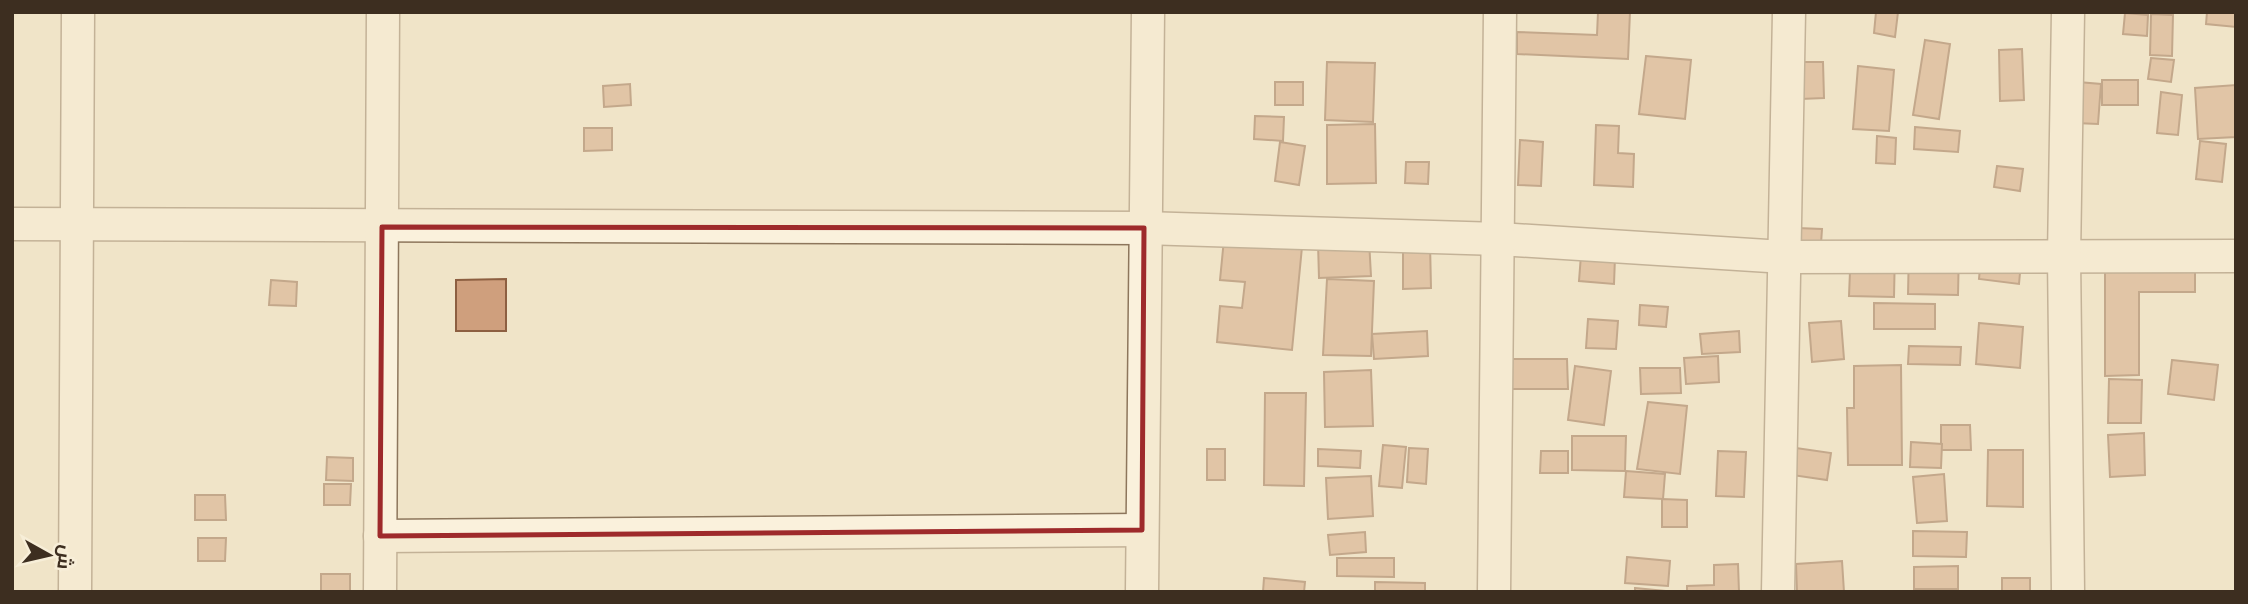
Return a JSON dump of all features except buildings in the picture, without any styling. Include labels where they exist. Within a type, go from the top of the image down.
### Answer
[{"type":"street","points":[[75,592],[78,12]]},
{"type":"street","points":[[380,592],[383,12]]},
{"type":"street","points":[[1142,592],[1148,12]]},
{"type":"street","points":[[1494,592],[1500,12]]},
{"type":"street","points":[[1778,592],[1789,12]]},
{"type":"street","points":[[2068,12],[2064,257],[2068,592]]},
{"type":"street","points":[[12,224],[1144,228],[1499,239],[1784,257],[2236,256]]},
{"type":"street","points":[[380,536],[1142,530]]},
{"type":"highlighted area","points":[[382,227],[1144,228],[1142,530],[380,536]]}]
